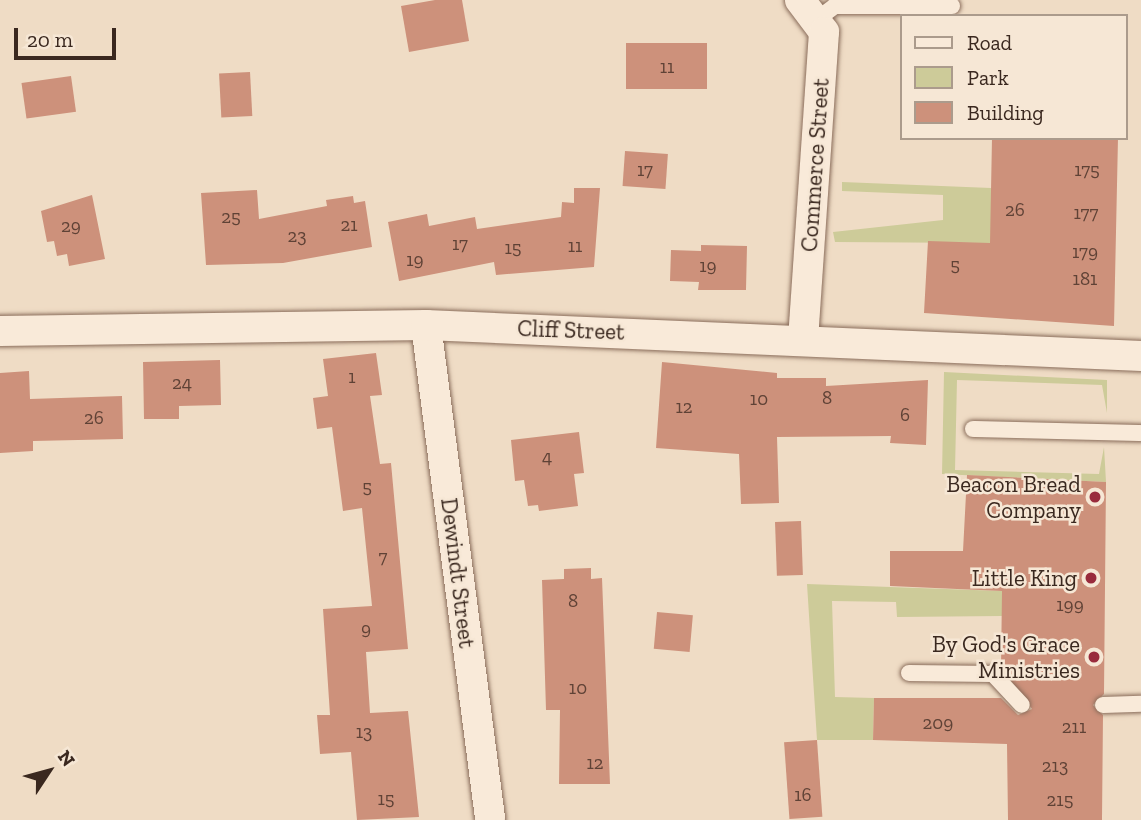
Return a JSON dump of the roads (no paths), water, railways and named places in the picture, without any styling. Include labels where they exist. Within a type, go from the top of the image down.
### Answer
[{"type":"street","name":"Commerce Street","points":[[803,339],[824,32],[807,10]]},
{"type":"street","name":"Cliff Street","points":[[0,331],[426,325],[803,339],[1141,356]]},
{"type":"street","name":"Dewindt Street","points":[[426,325],[490,820]]},
{"type":"lane","points":[[807,10],[835,6],[952,6]]},
{"type":"lane","points":[[973,429],[1141,433]]},
{"type":"lane","points":[[909,673],[993,674],[1022,705]]},
{"type":"lane","points":[[1103,705],[1141,704]]},
{"type":"place","name":"Beacon Bread Company","points":[[1095,497]]},
{"type":"place","name":"Little King","points":[[1091,578]]},
{"type":"place","name":"By God's Grace Ministries","points":[[1094,657]]}]
